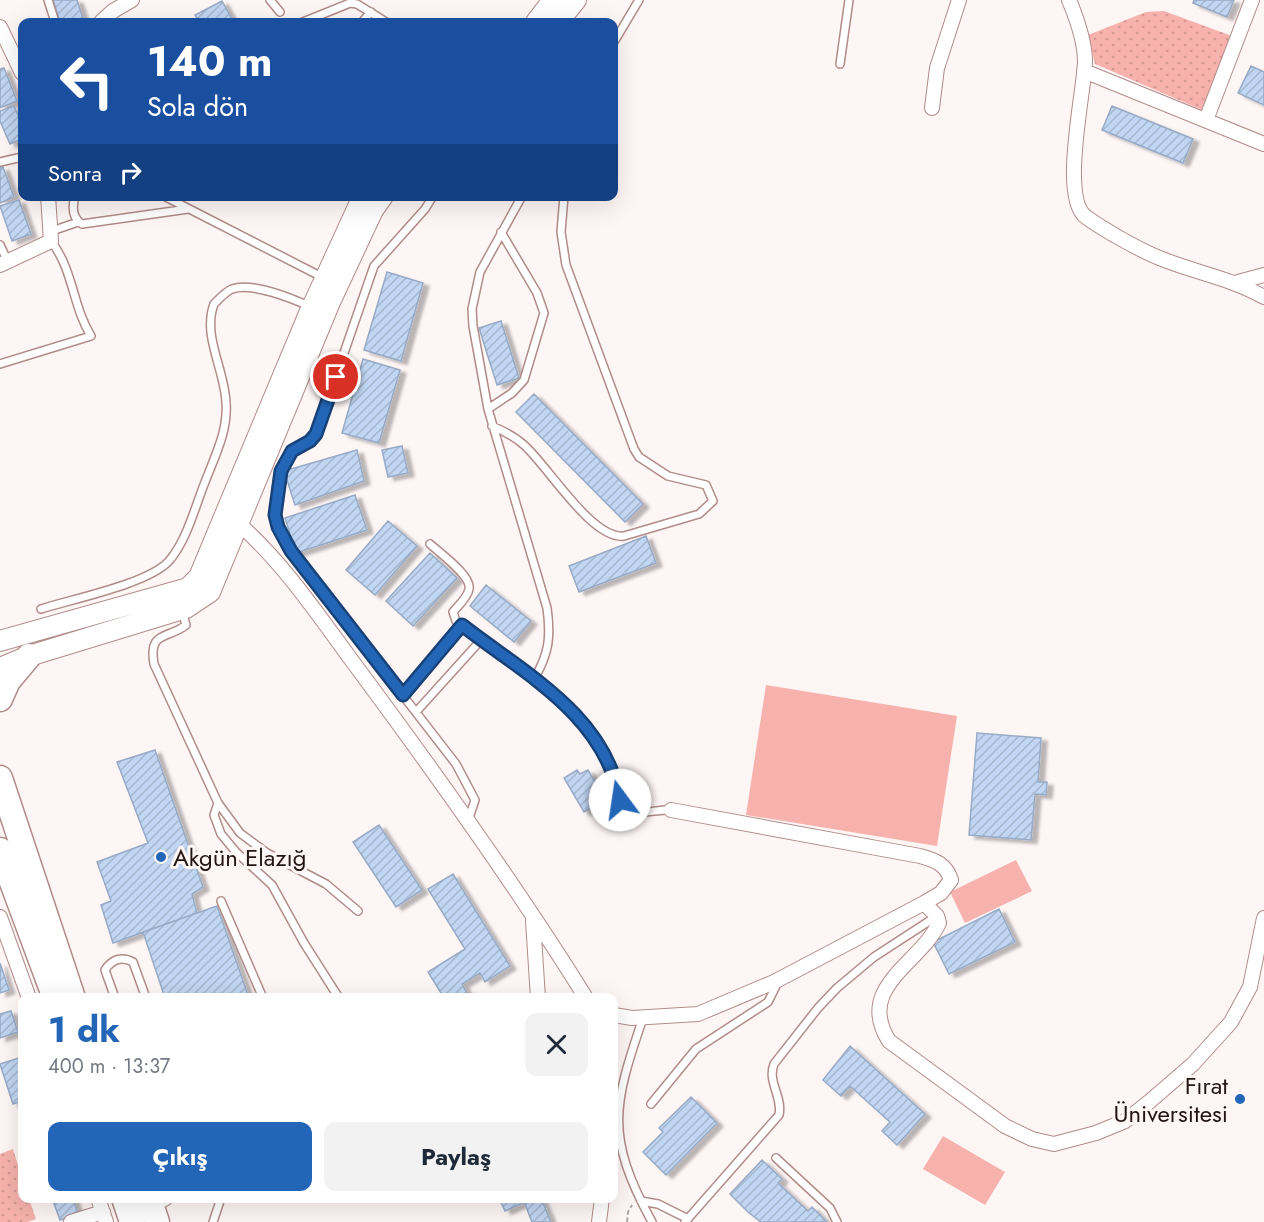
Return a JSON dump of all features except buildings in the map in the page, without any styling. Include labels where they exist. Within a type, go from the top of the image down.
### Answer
[{"type":"highway","points":[[0,699],[8,681],[29,656]]},
{"type":"highway","points":[[0,778],[71,993]]},
{"type":"highway","points":[[0,850],[53,993]]},
{"type":"highway","points":[[126,1203],[132,1222]]},
{"type":"main road","points":[[539,18],[553,0]]},
{"type":"main road","points":[[561,18],[576,0]]},
{"type":"main road","points":[[0,641],[177,601],[203,599],[210,592],[361,201]]},
{"type":"main road","points":[[331,282],[380,201]]},
{"type":"main road","points":[[0,668],[177,601],[192,585],[204,567],[319,311]]},
{"type":"street","points":[[103,18],[111,5],[132,0]]},
{"type":"street","points":[[932,108],[937,68],[959,0]]},
{"type":"street","points":[[1069,0],[1081,34],[1084,70],[1073,177],[1075,198],[1084,216],[1161,259],[1238,282],[1264,297]]},
{"type":"street","points":[[1206,120],[1252,0]]},
{"type":"street","points":[[0,27],[18,65]]},
{"type":"street","points":[[1084,70],[1264,144]]},
{"type":"street","points":[[4,264],[50,237],[48,201]]},
{"type":"street","points":[[1238,282],[1264,274]]},
{"type":"street","points":[[238,523],[259,541],[287,574],[468,821],[583,993]]},
{"type":"street","points":[[618,1015],[643,1018],[698,1014],[779,979],[924,903],[941,892],[951,880],[949,873],[937,861],[671,810]]},
{"type":"street","points":[[924,903],[937,916],[939,923],[884,993],[879,1007],[881,1028],[890,1041],[1005,1126],[1032,1139],[1054,1144],[1096,1133],[1125,1121],[1193,1064],[1231,1022],[1250,987],[1264,918]]},
{"type":"street","points":[[0,917],[6,953],[26,993]]},
{"type":"street","points":[[533,919],[538,993]]},
{"type":"street","points":[[599,1222],[601,1203]]},
{"type":"street","points":[[71,1222],[102,1211]]},
{"type":"lane","points":[[48,0],[54,18]]},
{"type":"lane","points":[[270,0],[280,12]]},
{"type":"lane","points":[[618,35],[639,0]]},
{"type":"lane","points":[[840,64],[849,0]]},
{"type":"lane","points":[[312,18],[345,3],[357,4],[380,18]]},
{"type":"lane","points":[[366,18],[371,12]]},
{"type":"lane","points":[[0,162],[18,158]]},
{"type":"lane","points":[[74,201],[72,206],[78,222]]},
{"type":"lane","points":[[173,201],[331,282]]},
{"type":"lane","points":[[430,201],[374,266],[318,428],[310,441],[292,451],[285,463],[281,471],[276,504],[278,527],[291,551],[456,764],[472,791],[474,807],[468,821]]},
{"type":"lane","points":[[519,201],[480,272],[472,309],[474,341],[492,426],[547,608],[551,639],[545,661],[534,679]]},
{"type":"lane","points":[[492,426],[512,435],[525,446],[598,527],[612,536],[624,536],[699,514],[713,501],[706,485],[668,476],[639,457],[634,449],[566,265],[561,232],[564,201]]},
{"type":"lane","points":[[0,364],[91,336],[83,322],[66,264],[50,237],[78,222],[92,224],[188,209]]},
{"type":"lane","points":[[488,409],[512,393],[524,380],[544,313],[537,293],[501,232]]},
{"type":"lane","points":[[0,245],[4,264]]},
{"type":"lane","points":[[41,609],[148,576],[169,561],[176,550],[186,531],[226,422],[226,401],[210,328],[213,304],[231,289],[246,288],[288,297],[319,311]]},
{"type":"lane","points":[[430,544],[465,576],[470,585],[469,592],[453,612],[462,625],[560,699],[599,743],[608,757],[625,808],[631,812],[671,810]]},
{"type":"lane","points":[[177,601],[186,625],[166,633],[156,642],[153,650],[154,664],[218,803],[240,833],[253,845],[326,884],[358,910]]},
{"type":"lane","points":[[403,695],[462,625]]},
{"type":"lane","points":[[416,712],[482,640]]},
{"type":"lane","points":[[218,803],[214,815],[220,834],[236,852],[273,885],[304,943],[336,993]]},
{"type":"lane","points":[[221,902],[261,993]]},
{"type":"lane","points":[[640,1199],[658,1204],[686,1220],[779,1115],[779,1102],[771,1073],[774,1064],[818,1008],[874,957],[937,916]]},
{"type":"lane","points":[[113,993],[105,970],[112,961],[123,958],[134,962],[144,993]]},
{"type":"lane","points":[[651,1104],[696,1049],[768,1002],[775,992],[779,979]]},
{"type":"lane","points":[[643,1018],[624,1075],[618,1105],[618,1130],[622,1154],[652,1222]]},
{"type":"lane","points":[[776,1158],[830,1208],[837,1222]]},
{"type":"lane","points":[[213,1222],[219,1203]]},
{"type":"path","points":[[627,1222],[627,1212],[640,1199]]},
{"type":"shaded area","points":[[1164,11],[1232,36],[1202,110],[1095,64],[1088,35],[1146,12]]},
{"type":"shaded area","points":[[766,685],[957,716],[937,846],[746,815]]},
{"type":"shaded area","points":[[1016,860],[1032,891],[965,923],[950,892]]},
{"type":"shaded area","points":[[943,1136],[1005,1172],[985,1205],[923,1169]]},
{"type":"shaded area","points":[[13,1149],[18,1165],[18,1203],[30,1203],[36,1219],[27,1222],[0,1222],[0,1154]]},
{"type":"place","name":"Akgün Elazığ","points":[[161,857]]},
{"type":"place","name":"Fırat Üniversitesi","points":[[1240,1099]]},
{"type":"route","points":[[336,377],[316,434],[310,441],[292,451],[281,471],[275,515],[278,527],[291,551],[403,695],[462,625],[560,699],[586,725],[608,757],[620,800]]}]
